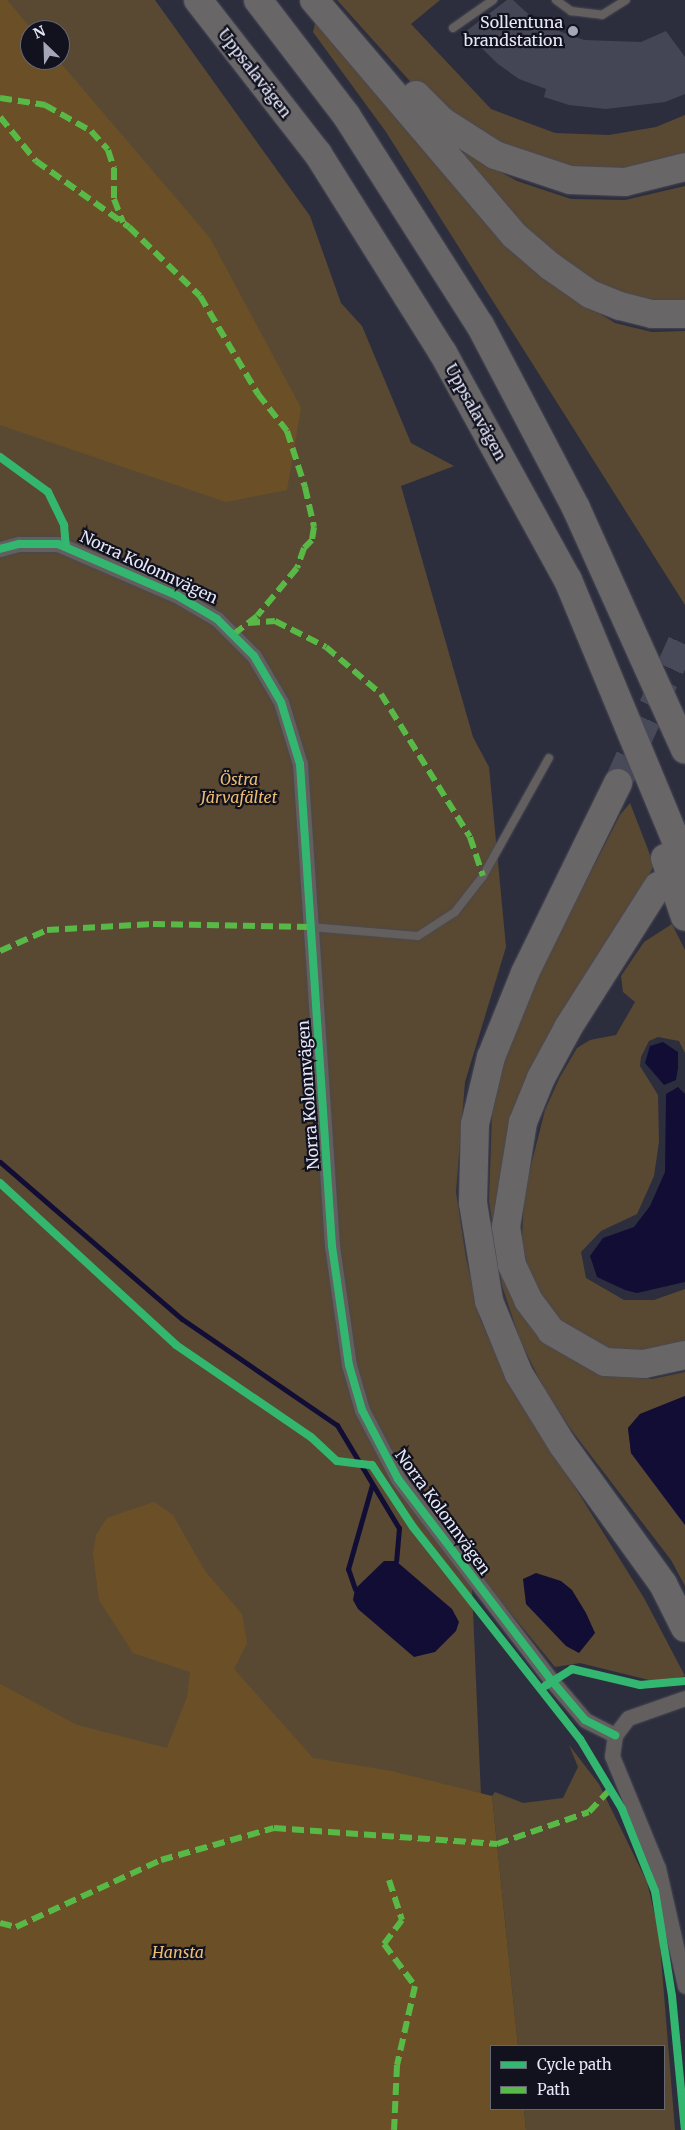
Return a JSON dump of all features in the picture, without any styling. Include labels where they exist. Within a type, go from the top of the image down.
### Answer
[{"type":"highway","name":"Uppsalavägen","points":[[198,0],[318,154],[443,353],[568,580],[685,863]]},
{"type":"highway","points":[[258,0],[346,115],[480,324],[576,508],[685,749]]},
{"type":"highway","points":[[314,0],[514,235],[550,266],[590,294],[620,306],[652,314],[685,314]]},
{"type":"highway","points":[[321,0],[442,121],[495,155],[570,180],[625,182],[685,167]]},
{"type":"highway","points":[[568,580],[685,917]]},
{"type":"highway","points":[[618,783],[525,973],[491,1057],[475,1124],[473,1203],[489,1300],[519,1374],[562,1444],[663,1584],[685,1628]]},
{"type":"highway","points":[[658,886],[568,1028],[541,1078],[523,1122],[506,1227],[512,1265],[528,1300],[551,1331],[605,1362],[644,1364],[685,1355]]},
{"type":"street","name":"Norra Kolonnvägen","points":[[0,549],[19,544],[58,544],[178,596],[217,619],[254,656],[281,702],[300,764],[332,1246],[349,1365],[362,1410],[398,1479],[552,1681],[586,1720],[615,1735]]},
{"type":"street","points":[[685,1698],[628,1718],[615,1735],[612,1756],[658,1868],[685,1986]]},
{"type":"lane","points":[[453,28],[493,0]]},
{"type":"lane","points":[[556,0],[571,11],[602,15],[626,0]]},
{"type":"lane","points":[[310,927],[418,936],[455,912],[483,876],[549,758]]},
{"type":"green space","name":"Östra Järvafältet","points":[[0,0],[155,0],[310,216],[341,303],[362,326],[411,443],[454,466],[401,486],[473,737],[489,767],[506,947],[465,1082],[456,1192],[466,1258],[480,1318],[505,1375],[644,1598],[685,1676],[657,1682],[580,1663],[555,1667],[471,1565],[481,1796],[0,2130]]},
{"type":"green space","points":[[0,0],[7,0],[24,20],[20,20],[20,70],[67,70],[210,238],[301,408],[287,490],[226,502],[0,425]]},
{"type":"green space","points":[[337,0],[440,0],[411,24],[491,109],[555,133],[609,135],[656,127],[685,115],[685,156],[640,170],[553,165],[508,152],[417,89]]},
{"type":"green space","points":[[318,12],[437,147],[539,276],[615,323],[652,332],[685,331],[685,605],[386,132],[313,32]]},
{"type":"green space","points":[[447,143],[517,181],[571,199],[625,200],[685,186],[685,302],[667,302],[607,290],[537,243]]},
{"type":"green space","points":[[630,803],[654,865],[501,1174],[531,1327],[566,1355],[605,1376],[652,1379],[685,1372],[685,1396],[640,1414],[628,1428],[631,1453],[685,1525],[685,1586],[671,1560],[572,1431],[543,1387],[520,1340],[502,1286],[489,1201],[492,1113],[506,1055],[537,976],[620,815]]},
{"type":"green space","points":[[672,924],[685,950],[685,1053],[679,1041],[658,1037],[649,1041],[641,1057],[640,1066],[658,1095],[659,1142],[654,1176],[637,1214],[601,1231],[581,1252],[586,1278],[624,1300],[654,1300],[685,1289],[685,1347],[672,1352],[601,1349],[555,1319],[529,1275],[522,1239],[524,1193],[545,1110],[560,1077],[577,1048],[590,1040],[616,1035],[635,1002],[623,992],[621,976],[644,942]]},
{"type":"green space","name":"Hansta","points":[[154,1502],[173,1515],[205,1571],[242,1614],[247,1643],[234,1669],[313,1758],[391,1771],[492,1796],[518,2045],[490,2045],[490,2110],[524,2110],[526,2130],[0,2130],[0,1684],[77,1725],[167,1748],[187,1697],[190,1672],[133,1653],[99,1600],[93,1553],[96,1535],[107,1518]]},
{"type":"green space","points":[[569,1745],[599,1784],[647,1882],[659,1933],[675,2130],[526,2130],[524,2110],[665,2110],[665,2045],[518,2045],[492,1796],[495,1792],[523,1803],[563,1798],[578,1767]]},
{"type":"shaded area","points":[[663,1042],[678,1052],[676,1080],[664,1085],[645,1063],[650,1046]]},
{"type":"shaded area","points":[[678,1087],[685,1094],[685,1282],[637,1293],[625,1290],[597,1277],[590,1256],[603,1238],[634,1227],[650,1206],[665,1172],[666,1094]]},
{"type":"shaded area","points":[[685,1396],[685,1525],[631,1453],[628,1428],[640,1414]]},
{"type":"shaded area","points":[[384,1561],[396,1561],[452,1609],[459,1622],[456,1631],[435,1652],[414,1657],[358,1609],[353,1600],[355,1589]]},
{"type":"shaded area","points":[[536,1573],[561,1581],[572,1590],[586,1613],[595,1633],[579,1653],[566,1646],[526,1604],[523,1579]]},
{"type":"building","points":[[507,0],[513,0],[539,24],[584,40],[641,42],[666,31],[685,57],[685,94],[665,102],[606,109],[569,105],[544,97],[546,89],[519,79],[498,64],[465,32]]},
{"type":"waterway","points":[[0,1162],[182,1319],[337,1425],[399,1528],[396,1561]]},
{"type":"waterway","points":[[355,1589],[348,1569],[372,1485]]},
{"type":"tunnel","points":[[618,783],[685,635]]},
{"type":"marked path","points":[[0,98],[45,105],[91,131],[108,150],[114,168],[114,199],[123,222]]},
{"type":"marked path","points":[[0,117],[36,161],[129,227],[200,296],[258,394],[287,431],[305,487],[314,527],[312,540],[304,548],[297,568],[257,616],[233,635]]},
{"type":"marked path","points":[[248,623],[275,621],[326,647],[381,694],[470,837],[483,876]]},
{"type":"marked path","points":[[0,951],[47,930],[153,924],[310,927]]},
{"type":"marked path","points":[[0,1923],[16,1927],[161,1860],[274,1828],[497,1844],[589,1812],[611,1788]]},
{"type":"marked path","points":[[389,1880],[402,1920],[384,1944],[415,1986],[397,2065],[394,2130]]},
{"type":"cycle path","points":[[0,457],[48,492],[64,525],[66,547]]},
{"type":"cycle path","points":[[0,549],[19,544],[58,544],[178,596],[217,619],[254,656],[281,702],[300,764],[332,1246],[349,1365],[362,1410],[398,1479],[552,1681],[585,1720],[615,1735]]},
{"type":"cycle path","points":[[0,1183],[176,1345],[311,1437],[337,1461],[372,1465],[413,1527],[580,1739],[622,1809],[655,1891],[672,1996],[685,2130]]},
{"type":"cycle path","points":[[545,1686],[572,1669],[640,1685],[685,1681]]},
{"type":"place","name":"Sollentuna brandstation","points":[[573,31]]}]
